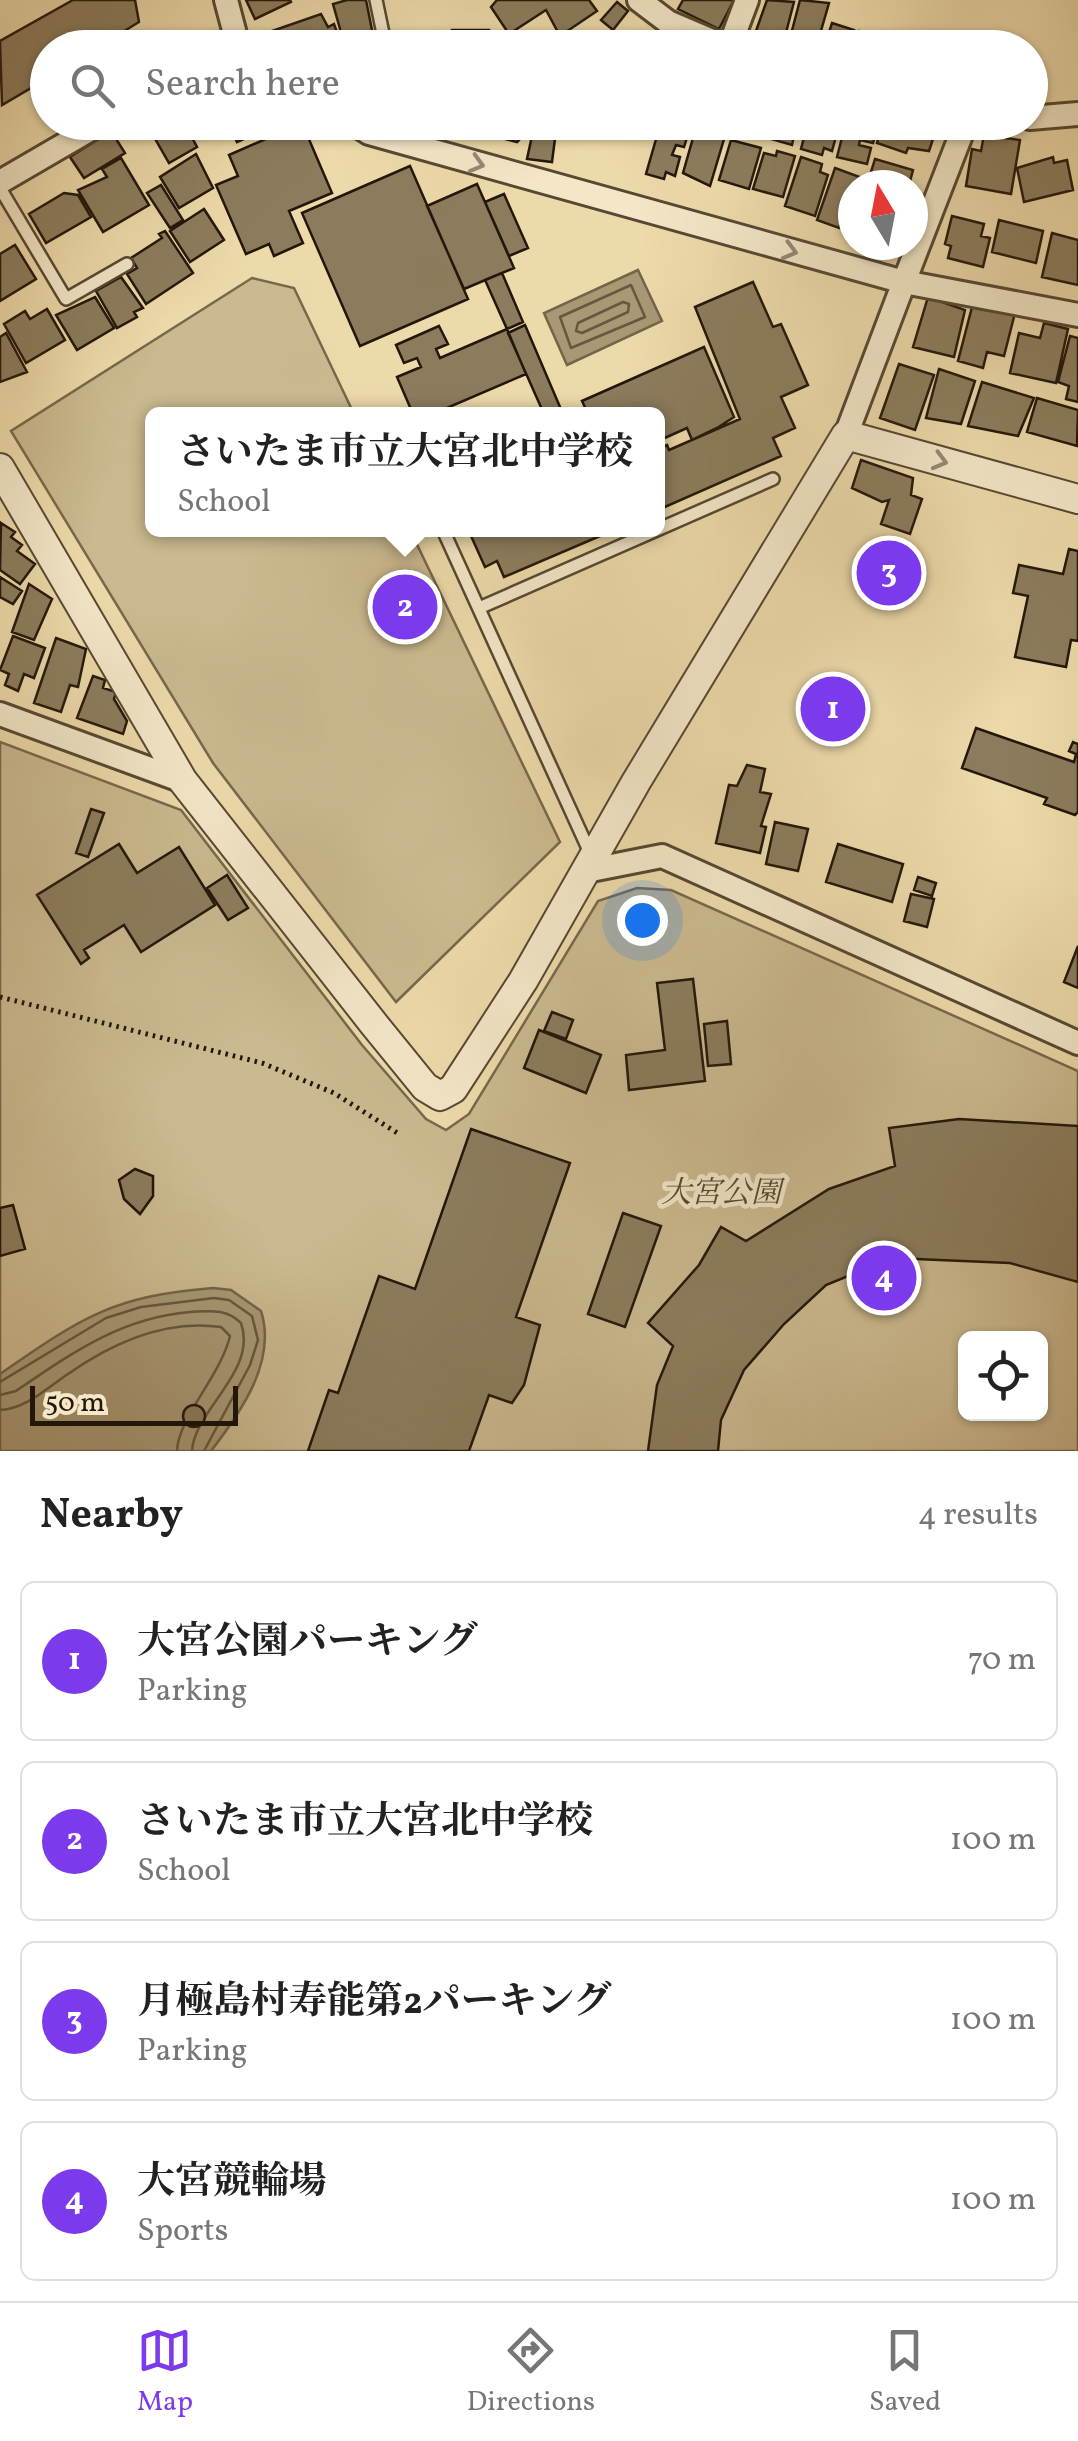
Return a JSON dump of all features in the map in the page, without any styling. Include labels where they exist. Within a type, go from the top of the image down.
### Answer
[{"type":"street","points":[[226,0],[234,30]]},
{"type":"street","points":[[639,0],[668,22],[687,30]]},
{"type":"street","points":[[735,30],[746,0]]},
{"type":"street","points":[[1048,116],[1078,114]]},
{"type":"street","points":[[0,185],[74,140]]},
{"type":"street","points":[[412,140],[904,282],[1078,315]]},
{"type":"street","points":[[1,474],[183,781],[373,1024],[425,1086],[440,1096],[453,1090],[846,435],[959,140]]},
{"type":"street","points":[[846,435],[1078,499]]},
{"type":"street","points":[[0,714],[183,781]]},
{"type":"street","points":[[590,865],[662,856],[1078,1044]]},
{"type":"lane","points":[[376,0],[382,30]]},
{"type":"lane","points":[[0,185],[66,299],[127,264]]},
{"type":"lane","points":[[665,526],[773,479]]},
{"type":"lane","points":[[446,537],[590,865]]},
{"type":"lane","points":[[479,608],[641,537]]},
{"type":"path","points":[[0,997],[262,1063],[334,1093],[399,1134]]},
{"type":"green space","points":[[252,278],[294,288],[351,407],[145,407],[145,537],[413,537],[560,842],[396,1002],[213,763],[11,431]]},
{"type":"green space","name":"大宮公園","points":[[0,742],[181,810],[362,1045],[426,1119],[446,1130],[469,1114],[598,901],[637,888],[671,890],[1078,1071],[1078,1451],[0,1451]]},
{"type":"water","points":[[638,270],[662,321],[567,365],[544,313]]},
{"type":"water","points":[[213,1288],[231,1290],[261,1311],[265,1330],[260,1367],[253,1385],[211,1451],[0,1451],[0,1374],[99,1313],[148,1297]]},
{"type":"building","points":[[73,0],[135,0],[139,22],[126,30],[30,30],[30,89],[2,105],[0,41]]},
{"type":"building","points":[[246,0],[290,0],[291,2],[255,19]]},
{"type":"building","points":[[366,0],[372,30],[340,30],[333,4]]},
{"type":"building","points":[[497,0],[589,0],[597,11],[569,30],[557,30],[546,10],[515,30],[506,30],[491,7]]},
{"type":"building","points":[[683,0],[734,0],[719,29],[678,9]]},
{"type":"building","points":[[767,0],[794,2],[787,30],[756,30]]},
{"type":"building","points":[[800,0],[829,3],[821,30],[792,30]]},
{"type":"building","points":[[617,2],[628,11],[613,30],[601,20]]},
{"type":"building","points":[[321,14],[328,27],[334,24],[336,30],[275,30]]},
{"type":"building","points":[[832,23],[854,30],[830,30]]},
{"type":"building","points":[[97,140],[117,140],[125,153],[84,178],[70,157]]},
{"type":"building","points":[[156,140],[193,140],[197,147],[169,163]]},
{"type":"building","points":[[263,140],[309,140],[332,193],[289,211],[303,243],[274,256],[269,244],[246,254],[216,185],[238,176],[229,155]]},
{"type":"building","points":[[531,140],[555,140],[552,162],[527,159]]},
{"type":"building","points":[[656,140],[686,140],[684,147],[676,145],[672,155],[680,157],[675,176],[666,172],[664,179],[646,174]]},
{"type":"building","points":[[692,140],[724,140],[710,186],[683,173]]},
{"type":"building","points":[[731,140],[761,148],[749,189],[719,180]]},
{"type":"building","points":[[803,140],[835,140],[832,151],[824,148],[822,155],[801,149]]},
{"type":"building","points":[[841,140],[860,140],[859,145],[871,148],[867,164],[837,157]]},
{"type":"building","points":[[933,140],[929,151],[908,148],[906,153],[877,143]]},
{"type":"building","points":[[983,140],[1020,140],[1011,194],[966,186],[972,149],[981,151]]},
{"type":"building","points":[[777,151],[795,156],[783,197],[753,189],[764,153],[776,156]]},
{"type":"building","points":[[196,154],[213,188],[179,208],[160,177]]},
{"type":"building","points":[[801,157],[822,164],[820,172],[828,175],[815,216],[785,206]]},
{"type":"building","points":[[1053,157],[1054,163],[1067,160],[1073,190],[1024,202],[1017,168]]},
{"type":"building","points":[[121,158],[149,205],[103,232],[78,190],[107,177],[102,169]]},
{"type":"building","points":[[875,159],[913,170],[872,170]]},
{"type":"building","points":[[410,166],[468,299],[360,346],[302,213]]},
{"type":"building","points":[[835,168],[840,170],[838,228],[817,220]]},
{"type":"building","points":[[477,184],[514,268],[464,289],[427,206]]},
{"type":"building","points":[[161,185],[183,220],[170,228],[147,193]]},
{"type":"building","points":[[64,193],[78,195],[91,217],[46,243],[29,214]]},
{"type":"building","points":[[504,194],[528,248],[509,256],[485,202]]},
{"type":"building","points":[[204,209],[224,240],[190,262],[170,231]]},
{"type":"building","points":[[952,216],[984,224],[981,236],[990,238],[983,267],[948,258],[951,246],[945,244]]},
{"type":"building","points":[[999,220],[1043,231],[1036,263],[992,252]]},
{"type":"building","points":[[165,231],[193,273],[146,304],[127,274],[137,268],[131,258],[162,238],[159,234]]},
{"type":"building","points":[[1052,233],[1078,240],[1078,285],[1042,277]]},
{"type":"building","points":[[15,245],[36,279],[0,301],[0,254]]},
{"type":"building","points":[[502,273],[523,322],[507,329],[485,280]]},
{"type":"building","points":[[121,277],[143,308],[134,312],[137,317],[117,328],[96,291]]},
{"type":"building","points":[[753,282],[773,327],[781,324],[808,385],[781,397],[795,428],[773,438],[781,456],[665,507],[665,446],[669,450],[740,419],[695,307]]},
{"type":"building","points":[[95,297],[114,328],[77,350],[56,315]]},
{"type":"building","points":[[928,297],[965,310],[954,357],[913,347]]},
{"type":"building","points":[[986,306],[1015,313],[1004,356],[987,352],[983,368],[958,361],[972,307],[985,310]]},
{"type":"building","points":[[47,309],[65,340],[26,363],[4,324],[25,311],[30,319]]},
{"type":"building","points":[[1044,323],[1068,329],[1056,383],[1010,373],[1019,333],[1040,338]]},
{"type":"building","points":[[525,325],[560,407],[541,407],[508,333]]},
{"type":"building","points":[[439,326],[448,344],[436,349],[440,358],[507,329],[526,374],[449,407],[410,407],[397,377],[421,367],[417,358],[404,363],[396,345]]},
{"type":"building","points":[[6,333],[27,372],[0,382],[0,337]]},
{"type":"building","points":[[1070,336],[1078,338],[1078,402],[1066,399],[1069,386],[1058,382]]},
{"type":"building","points":[[704,347],[734,417],[692,440],[687,428],[665,438],[665,407],[585,407],[582,401]]},
{"type":"building","points":[[899,364],[934,375],[915,430],[880,418]]},
{"type":"building","points":[[939,369],[975,381],[961,424],[926,418]]},
{"type":"building","points":[[982,382],[1034,398],[1018,436],[968,426]]},
{"type":"building","points":[[1037,398],[1078,410],[1077,446],[1027,432]]},
{"type":"building","points":[[861,460],[913,478],[911,495],[922,499],[910,534],[881,524],[889,500],[882,502],[852,488]]},
{"type":"building","points":[[1,523],[15,532],[11,537],[22,545],[17,551],[35,564],[20,584],[0,570]]},
{"type":"building","points":[[471,537],[598,537],[504,577],[497,561],[485,567]]},
{"type":"building","points":[[1069,549],[1078,551],[1078,641],[1071,640],[1066,667],[1015,657],[1028,596],[1013,593],[1019,565],[1063,574]]},
{"type":"building","points":[[0,577],[22,591],[13,604],[0,597]]},
{"type":"building","points":[[29,584],[52,599],[34,640],[12,632]]},
{"type":"building","points":[[13,636],[45,648],[34,678],[24,674],[18,691],[5,685],[9,674],[0,670]]},
{"type":"building","points":[[56,638],[86,649],[78,687],[70,685],[61,712],[34,703]]},
{"type":"building","points":[[93,676],[105,680],[103,688],[116,692],[114,699],[127,721],[123,734],[77,718]]},
{"type":"building","points":[[976,728],[1074,762],[1076,754],[1069,751],[1073,742],[1078,744],[1078,812],[1075,815],[1044,804],[1047,798],[962,768]]},
{"type":"building","points":[[747,765],[765,769],[760,792],[771,794],[761,826],[766,827],[760,853],[716,843],[729,785],[737,786]]},
{"type":"building","points":[[91,809],[104,813],[88,857],[76,853]]},
{"type":"building","points":[[775,822],[808,829],[798,871],[766,864]]},
{"type":"building","points":[[119,844],[137,873],[179,847],[215,905],[141,952],[124,925],[84,950],[89,958],[81,964],[37,895]]},
{"type":"building","points":[[838,844],[903,864],[892,902],[826,882]]},
{"type":"building","points":[[227,875],[248,908],[228,920],[207,888]]},
{"type":"building","points":[[918,877],[936,883],[932,896],[914,890]]},
{"type":"building","points":[[911,894],[934,899],[927,927],[904,921]]},
{"type":"building","points":[[1078,946],[1078,988],[1064,982]]},
{"type":"building","points":[[693,979],[705,1081],[629,1090],[626,1055],[665,1050],[657,983]]},
{"type":"building","points":[[552,1012],[573,1020],[566,1039],[544,1031]]},
{"type":"building","points":[[727,1021],[731,1064],[708,1066],[704,1024]]},
{"type":"building","points":[[539,1030],[601,1055],[586,1093],[524,1068]]},
{"type":"building","points":[[959,1119],[1078,1126],[1078,1282],[1010,1263],[892,1258],[826,1285],[784,1324],[744,1370],[721,1420],[718,1451],[648,1451],[657,1385],[673,1346],[648,1323],[699,1265],[721,1227],[746,1241],[829,1189],[895,1166],[889,1128]]},
{"type":"building","points":[[471,1129],[570,1163],[516,1317],[540,1325],[524,1385],[512,1403],[489,1395],[469,1451],[308,1451],[329,1390],[338,1393],[379,1276],[415,1289]]},
{"type":"building","points":[[135,1169],[153,1176],[153,1196],[140,1214],[124,1199],[119,1180]]},
{"type":"building","points":[[13,1205],[25,1249],[0,1256],[0,1208]]},
{"type":"building","points":[[623,1213],[661,1226],[625,1327],[588,1314]]},
{"type":"building","points":[[194,1405],[202,1408],[202,1424],[194,1427],[186,1424],[183,1416],[186,1408]]},
{"type":"place","name":"月極島村寿能第2パーキング","points":[[889,573]]},
{"type":"place","name":"さいたま市立大宮北中学校","points":[[405,607]]},
{"type":"place","name":"大宮公園パーキング","points":[[833,709]]},
{"type":"place","name":"大宮競輪場","points":[[884,1278]]}]
